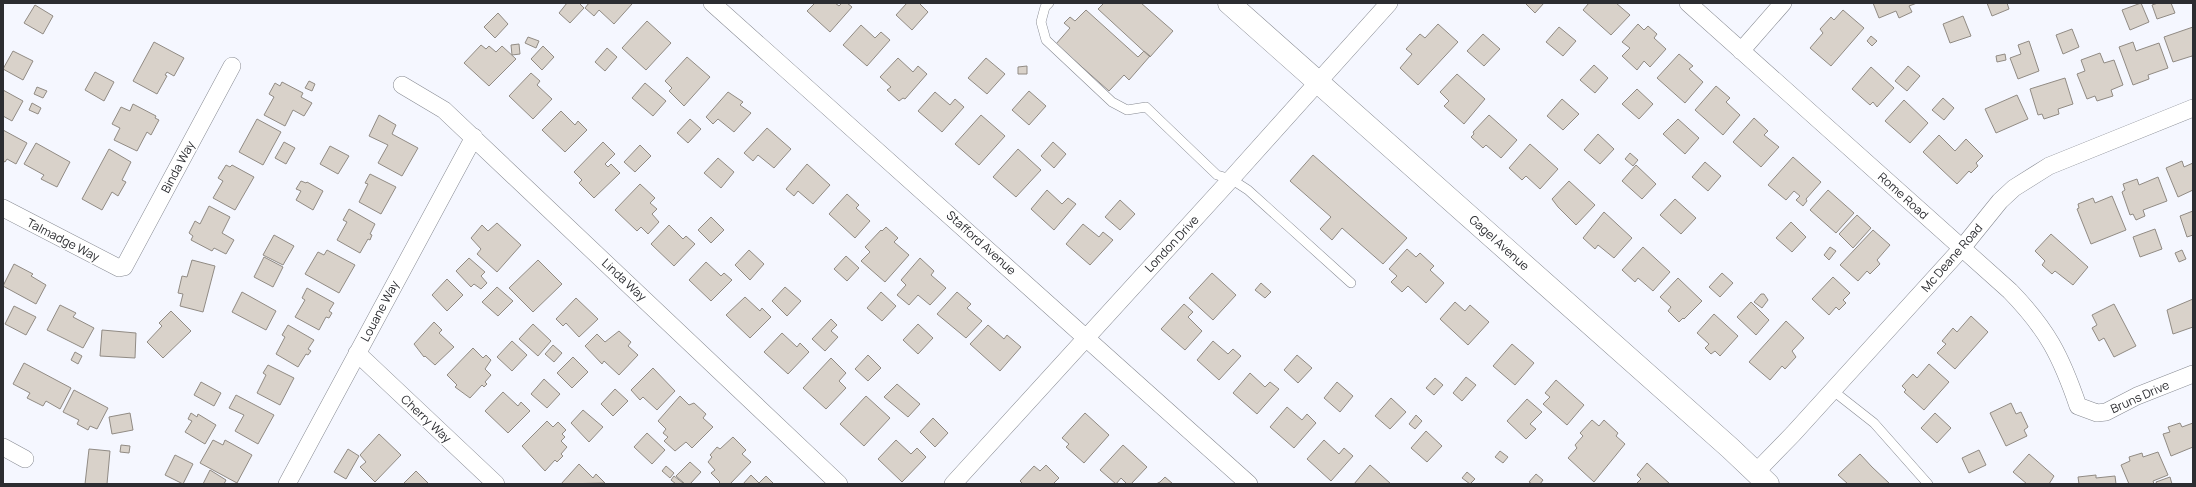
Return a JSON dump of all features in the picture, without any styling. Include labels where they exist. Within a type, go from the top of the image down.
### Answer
[{"type":"street","name":"Stafford Avenue","points":[[712,3],[1249,484]]},
{"type":"street","name":"Gagel Avenue","points":[[1229,3],[1762,478]]},
{"type":"street","name":"London Drive","points":[[953,484],[1389,3]]},
{"type":"street","name":"Rome Road","points":[[1688,3],[2010,291],[2044,330],[2065,367],[2078,406],[2087,410]]},
{"type":"street","points":[[1741,51],[1783,3]]},
{"type":"street","name":"Binda Way","points":[[124,268],[232,66]]},
{"type":"street","name":"Linda Way","points":[[402,85],[444,110],[474,137],[839,484]]},
{"type":"street","name":"Mc Deane Road","points":[[1762,478],[1794,434],[1832,390],[1962,248],[2000,201],[2030,177],[2049,166],[2193,108]]},
{"type":"street","name":"Louane Way","points":[[287,484],[474,137]]},
{"type":"street","name":"Talmadge Way","points":[[3,208],[72,245],[119,268],[124,268]]},
{"type":"street","name":"Cherry Way","points":[[357,353],[496,484]]},
{"type":"street","name":"Bruns Drive","points":[[2087,410],[2097,413],[2106,412],[2137,396],[2193,374]]},
{"type":"street","points":[[3,447],[25,459]]},
{"type":"lane","points":[[1045,4],[1041,22],[1046,40],[1112,102],[1128,110],[1146,107],[1217,175],[1231,179],[1248,190],[1351,283]]},
{"type":"lane","points":[[1832,390],[1874,422],[1928,484]]},
{"type":"building","points":[[567,3],[579,3],[584,8],[570,23],[559,13]]},
{"type":"building","points":[[589,3],[632,4],[614,24],[599,10],[594,16],[585,8]]},
{"type":"building","points":[[815,3],[835,3],[839,6],[842,3],[847,3],[852,7],[830,32],[807,11]]},
{"type":"building","points":[[907,3],[919,3],[928,12],[912,30],[896,15]]},
{"type":"building","points":[[1104,3],[1141,3],[1173,31],[1150,57],[1098,9]]},
{"type":"building","points":[[1525,3],[1544,3],[1535,13]]},
{"type":"building","points":[[1589,3],[1616,3],[1630,15],[1611,35],[1583,10]]},
{"type":"building","points":[[1873,3],[1917,3],[1909,6],[1912,12],[1899,18],[1896,11],[1879,18]]},
{"type":"building","points":[[1987,3],[2007,3],[2009,9],[1992,16]]},
{"type":"building","points":[[2141,3],[2149,22],[2130,30],[2122,10]]},
{"type":"building","points":[[2158,3],[2171,3],[2175,13],[2157,19],[2152,5]]},
{"type":"building","points":[[35,5],[53,16],[43,34],[24,23]]},
{"type":"building","points":[[1086,10],[1138,57],[1144,51],[1150,56],[1129,80],[1124,75],[1109,91],[1056,44],[1070,28],[1064,23],[1070,17],[1075,21]]},
{"type":"building","points":[[1843,10],[1864,28],[1831,66],[1810,48],[1823,33],[1820,29],[1831,17],[1834,20]]},
{"type":"building","points":[[498,13],[508,24],[495,38],[484,27]]},
{"type":"building","points":[[1963,16],[1971,36],[1950,43],[1943,24]]},
{"type":"building","points":[[647,21],[671,43],[646,70],[622,48]]},
{"type":"building","points":[[1438,24],[1458,42],[1418,85],[1400,68],[1412,54],[1406,49],[1420,34],[1425,38]]},
{"type":"building","points":[[1638,24],[1644,30],[1648,26],[1657,34],[1654,38],[1666,49],[1650,67],[1644,61],[1637,70],[1622,56],[1630,48],[1622,42]]},
{"type":"building","points":[[861,25],[875,38],[881,32],[890,40],[867,66],[843,45]]},
{"type":"building","points":[[1559,27],[1576,41],[1563,56],[1546,42]]},
{"type":"building","points":[[2193,27],[2193,59],[2192,56],[2173,62],[2164,37]]},
{"type":"building","points":[[2072,29],[2079,47],[2063,54],[2056,35]]},
{"type":"building","points":[[1483,34],[1500,49],[1484,66],[1467,51]]},
{"type":"building","points":[[1871,36],[1877,41],[1872,46],[1867,41]]},
{"type":"building","points":[[528,37],[539,41],[536,48],[525,43]]},
{"type":"building","points":[[2029,41],[2039,71],[2018,79],[2010,58],[2021,54],[2018,45]]},
{"type":"building","points":[[154,42],[184,58],[174,76],[167,72],[165,75],[167,76],[157,94],[133,81]]},
{"type":"building","points":[[2133,42],[2136,51],[2159,43],[2168,68],[2148,75],[2149,79],[2133,85],[2119,47]]},
{"type":"building","points":[[519,44],[520,54],[512,55],[511,45]]},
{"type":"building","points":[[481,45],[486,49],[489,46],[496,52],[502,46],[516,59],[489,86],[464,63]]},
{"type":"building","points":[[543,46],[554,57],[542,70],[531,59]]},
{"type":"building","points":[[607,48],[617,57],[605,71],[595,62]]},
{"type":"building","points":[[13,51],[33,61],[23,80],[3,69]]},
{"type":"building","points":[[2100,53],[2104,63],[2114,60],[2123,85],[2111,90],[2113,96],[2097,101],[2095,96],[2087,99],[2077,74],[2085,71],[2081,60]]},
{"type":"building","points":[[1679,54],[1693,66],[1689,69],[1703,82],[1685,103],[1657,78]]},
{"type":"building","points":[[2005,54],[2006,60],[1997,62],[1996,56]]},
{"type":"building","points":[[687,57],[710,77],[684,106],[669,91],[672,88],[665,81]]},
{"type":"building","points":[[898,58],[913,72],[918,66],[927,74],[905,99],[903,98],[899,101],[887,90],[891,87],[880,77]]},
{"type":"building","points":[[986,58],[1005,74],[987,94],[968,78]]},
{"type":"building","points":[[1594,65],[1608,78],[1595,93],[1580,80]]},
{"type":"building","points":[[1027,66],[1027,74],[1018,74],[1018,67]]},
{"type":"building","points":[[1908,66],[1920,76],[1907,91],[1895,81]]},
{"type":"building","points":[[1871,67],[1894,88],[1877,107],[1873,102],[1870,105],[1852,89]]},
{"type":"building","points":[[95,72],[114,82],[104,101],[85,90]]},
{"type":"building","points":[[531,73],[540,81],[537,85],[552,99],[533,119],[509,96]]},
{"type":"building","points":[[1457,74],[1485,99],[1464,124],[1444,106],[1449,101],[1440,92]]},
{"type":"building","points":[[2065,78],[2073,104],[2058,109],[2059,114],[2044,119],[2042,114],[2038,115],[2030,89]]},
{"type":"building","points":[[309,81],[315,84],[312,91],[305,88]]},
{"type":"building","points":[[282,82],[303,93],[301,97],[312,103],[304,116],[293,110],[285,126],[264,115],[274,97],[269,94],[275,83],[280,86]]},
{"type":"building","points":[[645,83],[666,101],[653,116],[632,98]]},
{"type":"building","points":[[1716,86],[1730,98],[1726,102],[1740,115],[1723,135],[1695,110]]},
{"type":"building","points":[[37,87],[47,91],[43,98],[34,94]]},
{"type":"building","points":[[1637,89],[1653,104],[1639,119],[1622,104]]},
{"type":"building","points":[[3,90],[23,101],[12,121],[3,116]]},
{"type":"building","points":[[1029,91],[1046,106],[1029,125],[1012,110]]},
{"type":"building","points":[[728,92],[743,102],[740,105],[751,113],[734,132],[718,119],[713,124],[706,117]]},
{"type":"building","points":[[935,92],[950,105],[955,99],[964,107],[942,132],[918,111]]},
{"type":"building","points":[[2017,95],[2028,119],[1996,133],[1985,109]]},
{"type":"building","points":[[1943,98],[1954,108],[1944,120],[1932,110]]},
{"type":"building","points":[[1562,99],[1579,114],[1563,130],[1547,116]]},
{"type":"building","points":[[1904,100],[1928,123],[1910,143],[1885,121]]},
{"type":"building","points":[[32,103],[41,108],[38,114],[29,110]]},
{"type":"building","points":[[133,104],[156,116],[155,118],[159,120],[151,135],[147,132],[137,151],[114,140],[120,128],[112,124],[121,107],[130,111]]},
{"type":"building","points":[[561,111],[575,125],[578,121],[587,130],[565,152],[542,130]]},
{"type":"building","points":[[379,115],[396,125],[392,134],[418,148],[402,176],[378,163],[388,145],[369,136]]},
{"type":"building","points":[[981,115],[1005,136],[979,165],[955,144]]},
{"type":"building","points":[[1489,115],[1517,140],[1501,158],[1486,145],[1483,148],[1471,137],[1474,134],[1473,132]]},
{"type":"building","points":[[1754,118],[1768,131],[1764,135],[1779,147],[1761,167],[1733,142]]},
{"type":"building","points":[[257,119],[281,132],[263,165],[239,152]]},
{"type":"building","points":[[690,119],[701,129],[688,143],[677,133]]},
{"type":"building","points":[[1678,119],[1699,138],[1685,154],[1663,134]]},
{"type":"building","points":[[767,128],[791,149],[774,168],[758,155],[753,161],[744,153]]},
{"type":"building","points":[[3,130],[27,143],[16,164],[7,159],[5,162],[3,161]]},
{"type":"building","points":[[1598,134],[1614,149],[1600,164],[1584,150]]},
{"type":"building","points":[[1939,135],[1955,151],[1966,139],[1983,156],[1976,163],[1978,166],[1971,173],[1969,171],[1957,184],[1923,152]]},
{"type":"building","points":[[284,142],[295,148],[286,164],[275,158]]},
{"type":"building","points":[[603,142],[615,154],[605,164],[608,167],[611,164],[620,173],[594,198],[579,183],[582,180],[574,172]]},
{"type":"building","points":[[1053,142],[1066,154],[1054,168],[1041,156]]},
{"type":"building","points":[[36,143],[70,162],[57,187],[41,179],[44,175],[24,164]]},
{"type":"building","points":[[1530,144],[1558,169],[1540,189],[1526,176],[1522,180],[1509,168]]},
{"type":"building","points":[[640,145],[651,156],[635,172],[624,162]]},
{"type":"building","points":[[330,146],[349,156],[338,174],[320,164]]},
{"type":"building","points":[[109,149],[131,162],[122,180],[126,182],[118,196],[112,192],[102,210],[82,199]]},
{"type":"building","points":[[1018,149],[1041,170],[1016,197],[993,177]]},
{"type":"building","points":[[1630,153],[1638,160],[1633,166],[1625,159]]},
{"type":"building","points":[[1313,155],[1407,238],[1383,264],[1342,228],[1332,240],[1320,229],[1331,217],[1290,181]]},
{"type":"building","points":[[1793,157],[1821,182],[1806,199],[1807,201],[1803,206],[1796,200],[1800,196],[1794,191],[1786,200],[1768,185]]},
{"type":"building","points":[[718,158],[734,172],[721,188],[704,173]]},
{"type":"building","points":[[2182,161],[2184,167],[2193,163],[2193,190],[2178,197],[2166,168]]},
{"type":"building","points":[[1705,162],[1721,176],[1708,191],[1692,177]]},
{"type":"building","points":[[807,164],[830,185],[813,204],[798,191],[794,196],[786,189]]},
{"type":"building","points":[[226,165],[230,167],[232,165],[254,177],[235,210],[213,198],[223,181],[218,178]]},
{"type":"building","points":[[1636,165],[1656,184],[1642,199],[1622,181]]},
{"type":"building","points":[[370,174],[396,187],[381,214],[359,202],[368,184],[365,183]]},
{"type":"building","points":[[2158,177],[2167,201],[2143,210],[2145,216],[2136,220],[2133,214],[2130,215],[2122,192],[2125,190],[2123,184],[2137,179],[2139,185]]},
{"type":"building","points":[[301,181],[307,182],[323,191],[313,210],[296,200],[301,191],[296,189]]},
{"type":"building","points":[[1569,181],[1595,205],[1576,225],[1552,199]]},
{"type":"building","points":[[640,184],[655,198],[650,203],[657,209],[652,214],[659,222],[648,234],[641,227],[637,231],[615,210]]},
{"type":"building","points":[[1047,190],[1062,204],[1068,198],[1076,204],[1054,230],[1031,209]]},
{"type":"building","points":[[1828,190],[1854,213],[1836,233],[1810,210]]},
{"type":"building","points":[[847,194],[859,205],[856,208],[870,221],[855,238],[829,214]]},
{"type":"building","points":[[2112,196],[2126,230],[2091,244],[2077,209],[2079,208],[2078,204],[2093,198],[2095,203]]},
{"type":"building","points":[[1675,199],[1696,218],[1681,234],[1660,215]]},
{"type":"building","points":[[1120,200],[1135,214],[1120,230],[1105,217]]},
{"type":"building","points":[[209,206],[230,217],[222,233],[234,240],[226,254],[214,248],[212,251],[191,240],[193,236],[189,233],[195,221],[200,224]]},
{"type":"building","points":[[349,209],[375,224],[370,234],[372,235],[370,240],[368,239],[360,253],[337,240],[347,222],[343,220]]},
{"type":"building","points":[[2193,211],[2193,235],[2187,237],[2180,216]]},
{"type":"building","points":[[1604,212],[1632,238],[1614,258],[1598,245],[1595,249],[1583,238]]},
{"type":"building","points":[[1857,215],[1871,228],[1853,248],[1839,234]]},
{"type":"building","points":[[711,217],[724,230],[711,243],[698,230]]},
{"type":"building","points":[[1791,222],[1806,237],[1792,252],[1776,238]]},
{"type":"building","points":[[497,223],[521,245],[497,272],[477,254],[481,249],[471,238],[482,225],[488,231]]},
{"type":"building","points":[[1083,224],[1099,237],[1103,232],[1113,240],[1090,265],[1066,244]]},
{"type":"building","points":[[669,225],[683,239],[686,236],[695,244],[674,266],[651,244]]},
{"type":"building","points":[[886,227],[898,238],[894,242],[909,255],[885,282],[861,261],[870,252],[865,247],[881,230],[882,231]]},
{"type":"building","points":[[2155,229],[2162,249],[2140,257],[2133,237]]},
{"type":"building","points":[[1873,230],[1890,245],[1877,260],[1880,264],[1870,274],[1867,271],[1858,281],[1840,265]]},
{"type":"building","points":[[2051,234],[2088,267],[2073,285],[2055,271],[2052,274],[2042,265],[2045,261],[2035,251]]},
{"type":"building","points":[[274,235],[294,246],[283,265],[263,255]]},
{"type":"building","points":[[1643,247],[1670,272],[1653,291],[1638,278],[1635,282],[1622,270]]},
{"type":"building","points":[[1830,247],[1836,251],[1829,260],[1824,255]]},
{"type":"building","points":[[1407,249],[1416,257],[1420,253],[1434,266],[1430,270],[1444,283],[1426,303],[1408,286],[1402,292],[1391,282],[1397,276],[1389,269]]},
{"type":"building","points":[[327,250],[355,265],[339,293],[305,274],[318,252],[324,255]]},
{"type":"building","points":[[749,250],[764,264],[750,280],[735,265]]},
{"type":"building","points":[[2182,250],[2186,259],[2179,262],[2175,253]]},
{"type":"building","points":[[846,256],[859,268],[847,281],[834,269]]},
{"type":"building","points":[[264,257],[283,267],[273,287],[254,277]]},
{"type":"building","points":[[469,258],[485,272],[481,276],[487,283],[481,289],[474,284],[471,287],[456,271]]},
{"type":"building","points":[[920,258],[934,271],[931,275],[946,288],[930,305],[918,295],[909,305],[897,295],[906,285],[901,280]]},
{"type":"building","points":[[192,260],[215,266],[203,312],[180,306],[183,294],[178,293],[182,276],[187,277]]},
{"type":"building","points":[[538,260],[562,284],[533,312],[509,288]]},
{"type":"building","points":[[706,262],[721,276],[724,273],[732,280],[711,301],[689,280]]},
{"type":"building","points":[[14,264],[33,274],[31,276],[46,285],[36,304],[3,286]]},
{"type":"building","points":[[1212,273],[1236,295],[1213,320],[1189,298]]},
{"type":"building","points":[[1722,273],[1733,283],[1720,297],[1709,287]]},
{"type":"building","points":[[1833,277],[1850,293],[1843,300],[1846,303],[1839,310],[1836,307],[1829,315],[1812,299]]},
{"type":"building","points":[[1678,278],[1702,301],[1679,322],[1668,311],[1671,307],[1660,297]]},
{"type":"building","points":[[447,279],[463,295],[447,311],[432,295]]},
{"type":"building","points":[[1261,283],[1271,292],[1265,298],[1255,290]]},
{"type":"building","points":[[497,287],[513,301],[498,316],[482,302]]},
{"type":"building","points":[[785,287],[801,301],[787,316],[772,301]]},
{"type":"building","points":[[307,288],[334,303],[329,311],[332,313],[329,318],[326,317],[319,330],[295,317],[305,300],[302,298]]},
{"type":"building","points":[[242,292],[276,311],[266,330],[232,312]]},
{"type":"building","points":[[881,292],[896,306],[882,321],[867,308]]},
{"type":"building","points":[[957,292],[971,304],[967,308],[982,321],[966,338],[937,314]]},
{"type":"building","points":[[1761,294],[1764,294],[1768,300],[1762,308],[1754,302]]},
{"type":"building","points":[[745,297],[760,311],[762,308],[771,317],[750,338],[726,315]]},
{"type":"building","points":[[576,298],[598,319],[579,337],[566,323],[563,326],[556,319]]},
{"type":"building","points":[[2193,299],[2193,327],[2173,334],[2167,310]]},
{"type":"building","points":[[1455,302],[1465,311],[1470,305],[1489,322],[1468,345],[1440,319]]},
{"type":"building","points":[[1751,302],[1769,320],[1756,335],[1737,317]]},
{"type":"building","points":[[1184,304],[1193,312],[1188,317],[1202,331],[1185,350],[1161,329]]},
{"type":"building","points":[[2114,304],[2136,346],[2114,357],[2104,338],[2099,341],[2092,328],[2097,325],[2092,315]]},
{"type":"building","points":[[60,305],[76,313],[73,317],[94,328],[83,348],[47,330]]},
{"type":"building","points":[[14,306],[36,317],[26,335],[5,324]]},
{"type":"building","points":[[171,311],[191,331],[163,358],[147,342],[162,326],[159,323]]},
{"type":"building","points":[[1714,314],[1738,336],[1720,356],[1715,351],[1711,354],[1705,348],[1709,344],[1697,333]]},
{"type":"building","points":[[1971,316],[1988,332],[1955,369],[1937,353],[1946,344],[1942,341],[1953,328],[1957,332]]},
{"type":"building","points":[[831,319],[837,325],[831,331],[838,337],[825,351],[812,339]]},
{"type":"building","points":[[1786,321],[1804,338],[1792,351],[1796,357],[1785,369],[1782,366],[1770,380],[1749,362]]},
{"type":"building","points":[[434,322],[442,330],[439,333],[454,347],[435,365],[425,356],[424,357],[414,344]]},
{"type":"building","points":[[533,324],[551,341],[538,356],[519,339]]},
{"type":"building","points":[[918,324],[933,338],[918,354],[903,340]]},
{"type":"building","points":[[288,325],[314,340],[308,349],[311,351],[308,355],[306,354],[298,367],[276,354],[285,337],[282,335]]},
{"type":"building","points":[[988,325],[1004,339],[1007,335],[1021,347],[1000,371],[970,344]]},
{"type":"building","points":[[102,330],[136,333],[135,358],[100,356]]},
{"type":"building","points":[[619,331],[631,342],[628,346],[638,355],[619,375],[604,361],[602,364],[585,346],[597,334],[605,342]]},
{"type":"building","points":[[782,333],[797,347],[800,343],[809,352],[788,374],[764,352]]},
{"type":"building","points":[[512,341],[527,355],[512,371],[497,357]]},
{"type":"building","points":[[1213,341],[1228,354],[1233,349],[1241,356],[1219,380],[1197,360]]},
{"type":"building","points":[[1512,344],[1534,363],[1515,385],[1493,366]]},
{"type":"building","points":[[553,345],[562,353],[554,362],[545,354]]},
{"type":"building","points":[[473,348],[483,358],[486,355],[491,360],[485,369],[491,375],[485,382],[487,384],[484,387],[482,385],[470,398],[455,387],[457,385],[447,375]]},
{"type":"building","points":[[75,352],[82,356],[78,364],[71,360]]},
{"type":"building","points":[[868,355],[881,368],[868,381],[855,369]]},
{"type":"building","points":[[1297,355],[1312,368],[1298,383],[1284,370]]},
{"type":"building","points":[[573,357],[588,372],[572,388],[557,373]]},
{"type":"building","points":[[831,358],[846,373],[839,381],[846,388],[826,409],[803,388]]},
{"type":"building","points":[[24,363],[71,388],[60,409],[46,401],[43,406],[27,398],[30,393],[13,384]]},
{"type":"building","points":[[1929,364],[1949,382],[1924,410],[1904,392],[1906,390],[1902,386],[1913,374],[1917,378]]},
{"type":"building","points":[[268,365],[294,378],[280,405],[257,393],[266,375],[263,373]]},
{"type":"building","points":[[653,368],[675,391],[657,410],[643,397],[640,400],[631,390]]},
{"type":"building","points":[[1250,373],[1265,387],[1270,382],[1279,389],[1257,414],[1233,393]]},
{"type":"building","points":[[1466,377],[1476,385],[1462,401],[1453,393]]},
{"type":"building","points":[[1435,378],[1443,385],[1434,395],[1426,388]]},
{"type":"building","points":[[544,379],[560,394],[547,408],[531,394]]},
{"type":"building","points":[[1556,380],[1584,405],[1567,425],[1543,404],[1550,397],[1545,393]]},
{"type":"building","points":[[201,382],[221,393],[214,406],[194,395]]},
{"type":"building","points":[[1337,382],[1353,396],[1340,412],[1324,398]]},
{"type":"building","points":[[897,384],[920,404],[908,417],[884,397]]},
{"type":"building","points":[[615,389],[628,401],[613,416],[601,404]]},
{"type":"building","points":[[74,390],[108,408],[97,429],[90,426],[88,430],[77,424],[79,420],[63,412]]},
{"type":"building","points":[[503,392],[518,406],[521,402],[530,411],[508,433],[485,411]]},
{"type":"building","points":[[236,395],[274,415],[258,444],[235,431],[244,415],[229,408]]},
{"type":"building","points":[[680,396],[689,405],[694,403],[706,414],[703,418],[713,427],[692,448],[686,442],[675,451],[664,441],[668,437],[663,433],[666,429],[658,421]]},
{"type":"building","points":[[866,396],[890,418],[864,446],[840,424]]},
{"type":"building","points":[[1391,398],[1406,412],[1390,429],[1375,416]]},
{"type":"building","points":[[1527,399],[1542,412],[1530,424],[1536,429],[1526,439],[1507,421]]},
{"type":"building","points":[[2011,403],[2016,414],[2021,412],[2028,427],[2024,430],[2027,436],[2006,446],[1990,413]]},
{"type":"building","points":[[1287,407],[1302,420],[1307,414],[1316,423],[1294,448],[1270,427]]},
{"type":"building","points":[[583,410],[603,427],[589,442],[571,423]]},
{"type":"building","points":[[130,413],[133,430],[112,434],[109,417]]},
{"type":"building","points":[[191,413],[197,417],[198,414],[216,425],[205,444],[185,432],[192,421],[188,419]]},
{"type":"building","points":[[1085,413],[1109,435],[1084,463],[1066,447],[1069,444],[1062,438]]},
{"type":"building","points":[[1935,413],[1951,428],[1937,443],[1921,428]]},
{"type":"building","points":[[1416,415],[1422,421],[1415,429],[1409,424]]},
{"type":"building","points":[[933,418],[948,433],[935,447],[920,432]]},
{"type":"building","points":[[1592,420],[1599,426],[1604,420],[1618,433],[1616,436],[1625,444],[1594,482],[1568,458],[1577,448],[1575,445],[1583,436],[1580,433]]},
{"type":"building","points":[[547,421],[553,427],[558,422],[566,430],[562,434],[565,437],[561,441],[567,447],[561,454],[563,456],[557,462],[555,460],[545,471],[522,446]]},
{"type":"building","points":[[2180,423],[2182,427],[2193,423],[2193,447],[2171,456],[2163,434],[2170,432],[2168,427]]},
{"type":"building","points":[[1426,431],[1442,446],[1427,462],[1411,448]]},
{"type":"building","points":[[647,433],[665,450],[652,464],[634,447]]},
{"type":"building","points":[[379,434],[401,455],[375,482],[360,467],[366,462],[360,455]]},
{"type":"building","points":[[733,437],[746,450],[742,454],[751,462],[730,484],[718,484],[720,482],[711,473],[715,470],[708,462],[712,457],[710,455],[717,447],[720,449]]},
{"type":"building","points":[[213,440],[223,445],[225,440],[252,455],[237,483],[200,463]]},
{"type":"building","points":[[896,440],[911,454],[917,448],[926,457],[902,482],[878,459]]},
{"type":"building","points":[[1324,440],[1339,454],[1344,448],[1353,456],[1331,481],[1307,459]]},
{"type":"building","points":[[121,445],[130,446],[129,453],[120,452]]},
{"type":"building","points":[[1123,445],[1147,467],[1131,484],[1127,484],[1121,478],[1116,484],[1100,470]]},
{"type":"building","points":[[89,449],[110,451],[107,484],[85,484]]},
{"type":"building","points":[[348,449],[359,456],[346,479],[334,472]]},
{"type":"building","points":[[1979,450],[1986,465],[1969,473],[1962,458]]},
{"type":"building","points":[[1500,451],[1508,457],[1503,463],[1495,457]]},
{"type":"building","points":[[2158,452],[2168,475],[2153,481],[2154,484],[2129,484],[2121,465],[2130,461],[2129,457],[2142,453],[2143,457]]},
{"type":"building","points":[[1860,454],[1890,484],[1848,484],[1838,475]]},
{"type":"building","points":[[2029,454],[2054,476],[2049,484],[2027,484],[2013,472]]},
{"type":"building","points":[[175,455],[193,464],[183,484],[165,475]]},
{"type":"building","points":[[690,462],[701,472],[690,484],[685,484],[676,476]]},
{"type":"building","points":[[1647,463],[1670,484],[1636,484],[1641,479],[1637,475]]},
{"type":"building","points":[[579,464],[593,478],[596,474],[605,483],[561,484]]},
{"type":"building","points":[[1046,465],[1059,478],[1053,484],[1023,484],[1020,481],[1034,466],[1040,471]]},
{"type":"building","points":[[1370,465],[1391,484],[1354,484]]},
{"type":"building","points":[[666,466],[674,473],[670,478],[662,471]]},
{"type":"building","points":[[210,470],[226,480],[224,484],[203,484]]},
{"type":"building","points":[[416,471],[429,484],[403,484]]},
{"type":"building","points":[[1467,472],[1475,479],[1470,484],[1462,478]]},
{"type":"building","points":[[1536,474],[1543,480],[1540,484],[1532,484],[1529,482]]},
{"type":"building","points":[[751,475],[759,483],[766,476],[774,484],[743,484]]},
{"type":"building","points":[[2096,475],[2096,478],[2115,476],[2116,484],[2079,484],[2078,477]]},
{"type":"building","points":[[674,476],[683,483],[676,484],[671,480]]},
{"type":"building","points":[[1165,477],[1173,484],[1156,484],[1160,482]]},
{"type":"building","points":[[2170,477],[2172,484],[2157,484],[2156,482]]}]
